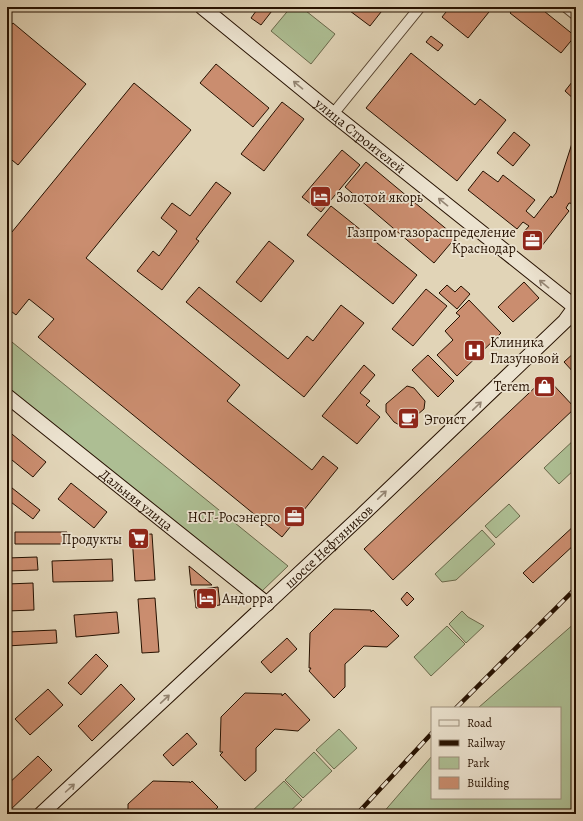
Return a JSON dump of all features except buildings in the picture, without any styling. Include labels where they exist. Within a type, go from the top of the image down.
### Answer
[{"type":"street","name":"улица Строителей","points":[[202,7],[333,114],[576,307]]},
{"type":"street","points":[[333,114],[420,7]]},
{"type":"street","points":[[566,7],[576,15]]},
{"type":"street","name":"шоссе Нефтяников","points":[[41,814],[267,604],[519,366],[565,321],[576,307]]},
{"type":"street","name":"Дальняя улица","points":[[7,396],[267,604]]},
{"type":"green space","points":[[291,7],[301,7],[335,34],[311,64],[271,31]]},
{"type":"green space","points":[[7,338],[288,566],[261,592],[7,388]]},
{"type":"green space","points":[[576,438],[576,468],[559,484],[544,468]]},
{"type":"green space","points":[[509,504],[520,516],[496,538],[485,526]]},
{"type":"green space","points":[[482,530],[495,544],[456,580],[442,582],[435,574]]},
{"type":"green space","points":[[462,611],[468,617],[484,626],[466,643],[449,624]]},
{"type":"green space","points":[[576,622],[576,811],[573,814],[382,814],[431,757],[431,799],[561,799],[561,707],[479,707]]},
{"type":"green space","points":[[447,626],[465,644],[431,676],[414,657]]},
{"type":"green space","points":[[339,729],[357,748],[334,769],[316,750]]},
{"type":"green space","points":[[314,752],[332,771],[303,798],[285,780]]},
{"type":"green space","points":[[284,781],[302,800],[287,814],[249,814]]},
{"type":"railway","points":[[457,707],[576,588]]},
{"type":"railway","points":[[357,814],[431,734]]},
{"type":"place","name":"Золотой якорь","points":[[321,197]]},
{"type":"place","name":"Газпром газораспределение Краснодар","points":[[532,240]]},
{"type":"place","name":"Клиника Глазуновой","points":[[474,350]]},
{"type":"place","name":"Terem","points":[[545,386]]},
{"type":"place","name":"Эгоист","points":[[408,419]]},
{"type":"place","name":"НСГ-Росэнерго","points":[[295,517]]},
{"type":"place","name":"Продукты","points":[[138,539]]},
{"type":"place","name":"Андорра","points":[[207,598]]}]
